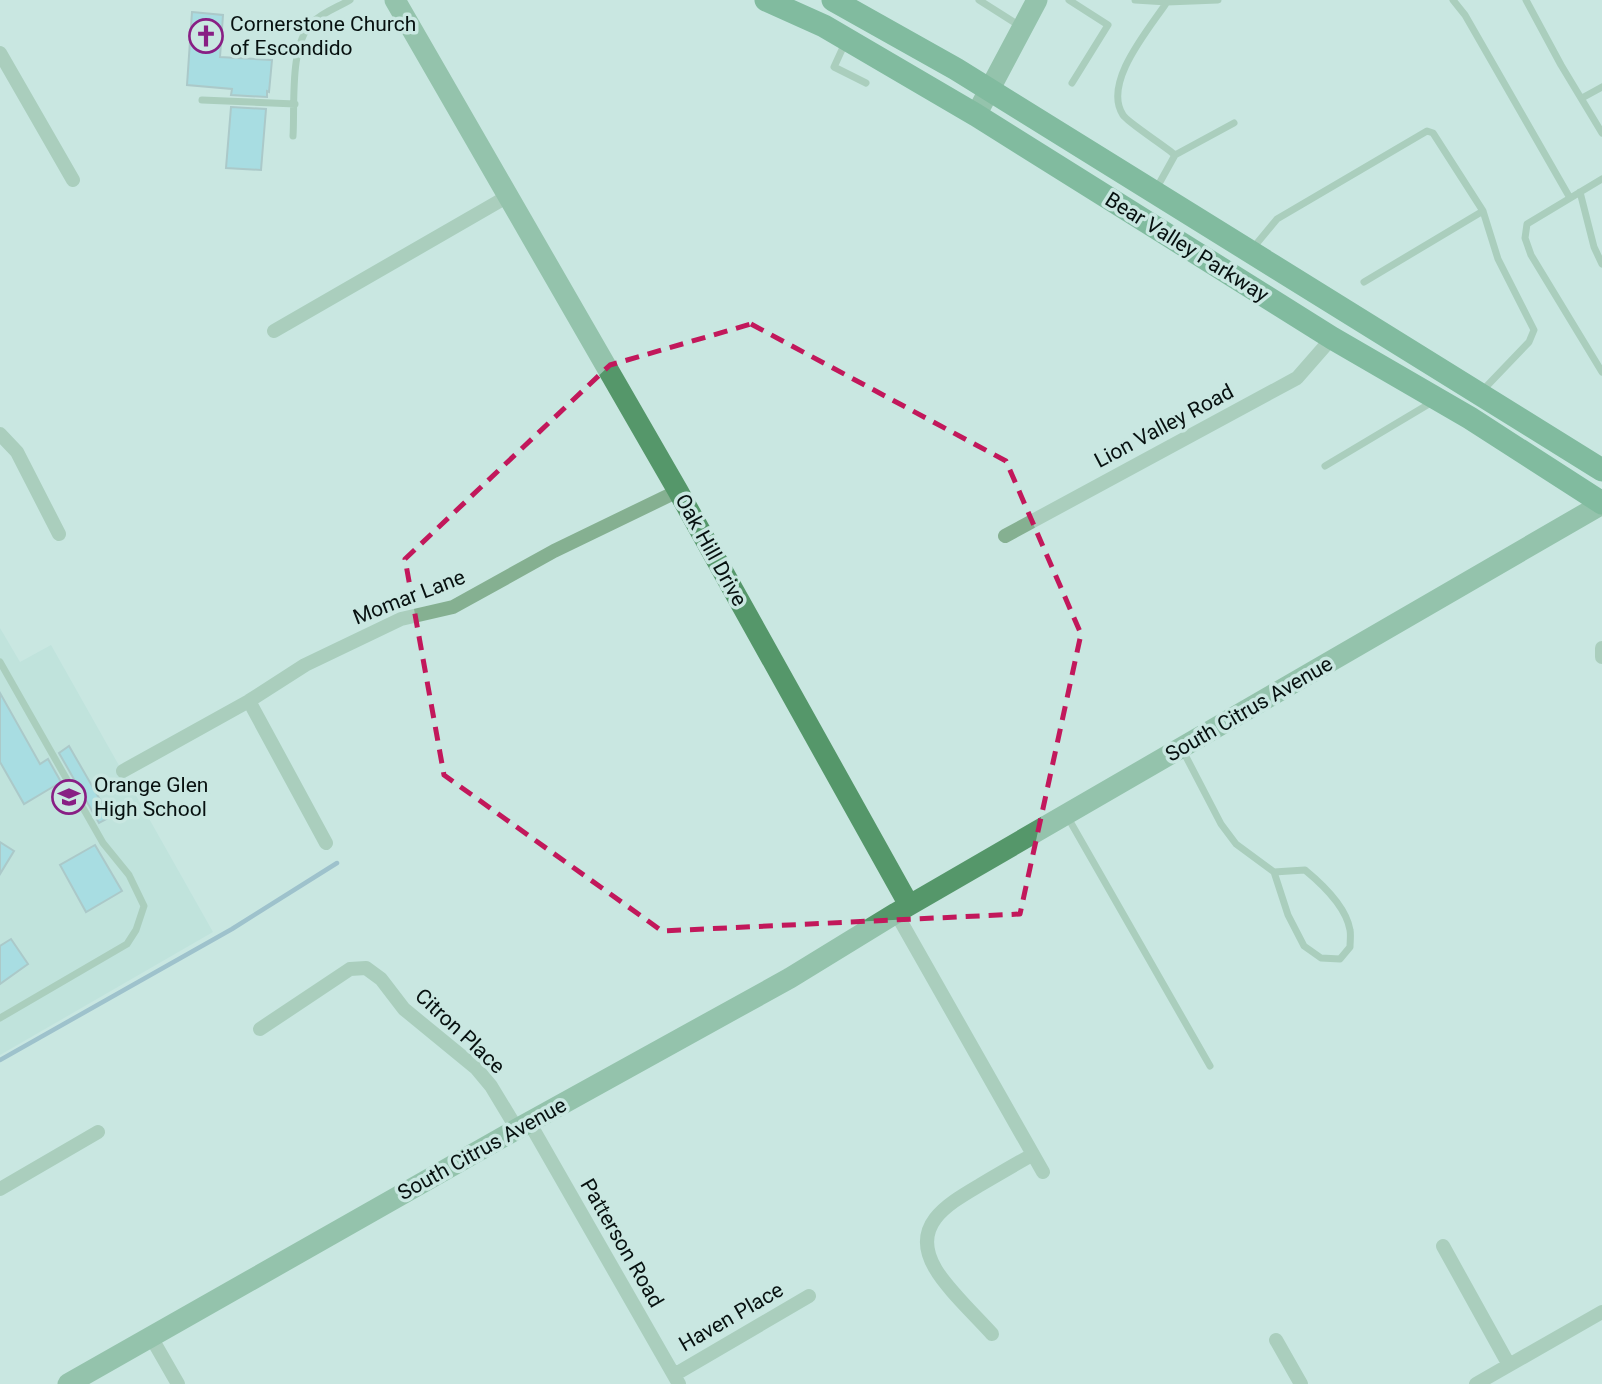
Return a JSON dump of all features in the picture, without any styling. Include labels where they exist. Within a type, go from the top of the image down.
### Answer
[{"type":"main road","name":"Bear Valley Parkway","points":[[766,0],[824,26],[975,115],[1332,338],[1437,399],[1602,504]]},
{"type":"main road","name":"Bear Valley Parkway","points":[[833,0],[989,89],[1602,470]]},
{"type":"street","name":"Oak Hill Drive","points":[[396,0],[678,491],[902,909]]},
{"type":"street","points":[[975,115],[1037,0]]},
{"type":"street","points":[[0,53],[73,180]]},
{"type":"street","points":[[274,331],[510,195]]},
{"type":"street","name":"Lion Valley Road","points":[[1005,536],[1297,378],[1332,338]]},
{"type":"street","points":[[0,434],[17,452],[59,534]]},
{"type":"street","name":"Momar Lane","points":[[123,771],[249,701],[305,665],[401,618],[453,607],[554,551],[678,491]]},
{"type":"street","name":"South Citrus Avenue","points":[[68,1384],[790,978],[902,909],[1602,504]]},
{"type":"street","points":[[1602,648],[1602,657]]},
{"type":"street","points":[[249,701],[326,843]]},
{"type":"street","points":[[902,909],[1031,1155],[1043,1172]]},
{"type":"street","name":"Citron Place","points":[[260,1029],[350,969],[366,968],[380,979],[404,1009],[476,1068],[523,1126]]},
{"type":"street","name":"Patterson Road","points":[[523,1126],[677,1380]]},
{"type":"street","points":[[0,1189],[98,1132]]},
{"type":"street","points":[[992,1334],[936,1269],[928,1251],[929,1232],[934,1218],[947,1204],[1031,1155]]},
{"type":"street","points":[[1443,1246],[1509,1365]]},
{"type":"street","name":"Haven Place","points":[[677,1380],[810,1296]]},
{"type":"street","points":[[1476,1384],[1602,1312]]},
{"type":"street","points":[[151,1336],[178,1384]]},
{"type":"street","points":[[1276,1340],[1301,1384]]},
{"type":"lane","points":[[339,0],[349,0]]},
{"type":"lane","points":[[293,136],[297,55],[302,35],[313,21],[349,0]]},
{"type":"lane","points":[[979,0],[1021,26]]},
{"type":"lane","points":[[1069,0],[1108,25],[1072,83]]},
{"type":"lane","points":[[1135,0],[1218,0]]},
{"type":"lane","points":[[1453,0],[1465,15],[1570,198]]},
{"type":"lane","points":[[1526,0],[1602,133]]},
{"type":"lane","points":[[1167,2],[1121,72],[1116,92],[1123,115],[1175,155]]},
{"type":"lane","points":[[846,39],[834,67],[866,83]]},
{"type":"lane","points":[[1582,98],[1602,88]]},
{"type":"lane","points":[[202,100],[295,104]]},
{"type":"lane","points":[[1155,192],[1175,155],[1234,123]]},
{"type":"lane","points":[[1251,251],[1277,219],[1427,131],[1433,133],[1483,211],[1497,260],[1534,330],[1529,342],[1480,393]]},
{"type":"lane","points":[[1602,179],[1527,224],[1525,238],[1531,256],[1602,372]]},
{"type":"lane","points":[[1580,192],[1594,247],[1602,264]]},
{"type":"lane","points":[[1364,282],[1483,211]]},
{"type":"lane","points":[[1325,466],[1437,399]]},
{"type":"lane","points":[[0,662],[103,843],[130,875],[144,906],[142,916],[127,944],[0,1018]]},
{"type":"lane","points":[[1182,748],[1221,824],[1236,844],[1274,872],[1288,915],[1304,946],[1321,958],[1340,958],[1350,947],[1350,928],[1339,905],[1319,882],[1304,870],[1274,872]]},
{"type":"lane","points":[[1066,815],[1210,1066]]},
{"type":"highlighted area","points":[[751,324],[1006,461],[1081,634],[1020,914],[662,931],[444,775],[405,559],[610,365]]},
{"type":"shaded area","name":"Orange Glen High School","points":[[0,628],[20,662],[51,645],[213,932],[0,1055]]},
{"type":"building","name":"Cornerstone Church of Escondido","points":[[192,12],[223,15],[220,57],[272,60],[267,97],[231,95],[232,89],[187,85]]},
{"type":"building","points":[[231,107],[266,109],[261,170],[226,168]]},
{"type":"building","points":[[0,693],[40,764],[48,759],[61,782],[24,804],[0,762]]},
{"type":"building","points":[[69,746],[110,817],[99,823],[59,753]]},
{"type":"building","points":[[0,842],[14,851],[0,874]]},
{"type":"building","points":[[95,845],[122,891],[86,912],[60,865]]},
{"type":"building","points":[[11,939],[28,964],[0,984],[0,946]]},
{"type":"waterway","points":[[0,1060],[232,929],[337,863]]},
{"type":"place","name":"Cornerstone Church of Escondido","points":[[206,36]]},
{"type":"place","name":"Orange Glen High School","points":[[69,797]]}]
